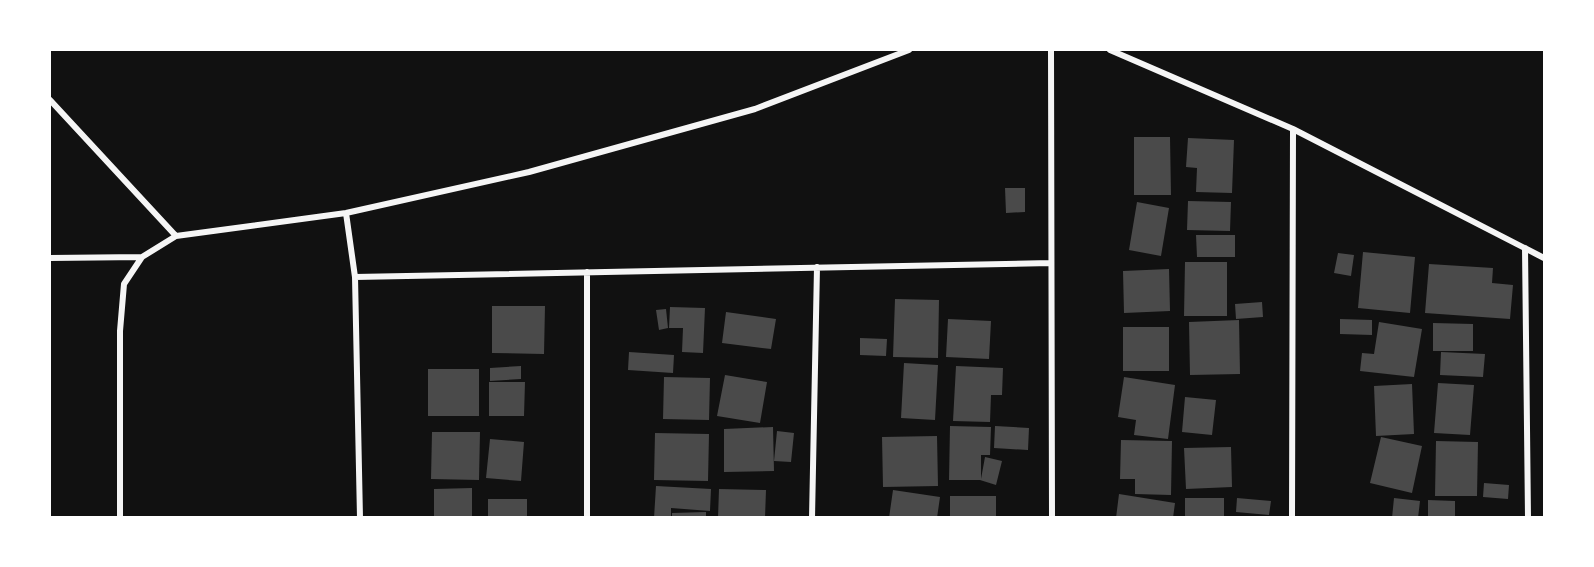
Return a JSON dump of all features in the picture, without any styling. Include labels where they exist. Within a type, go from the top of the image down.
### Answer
[{"type":"street","points":[[120,518],[120,332],[124,284],[142,257],[176,236],[346,213],[529,172],[755,109],[909,50]]},
{"type":"street","points":[[1051,50],[1052,518]]},
{"type":"street","points":[[1110,50],[1293,129],[1545,258]]},
{"type":"street","points":[[50,100],[176,236]]},
{"type":"street","points":[[1292,518],[1293,129]]},
{"type":"street","points":[[346,213],[355,277],[360,518]]},
{"type":"street","points":[[1525,248],[1528,518]]},
{"type":"street","points":[[50,258],[142,257]]},
{"type":"street","points":[[355,277],[1051,263]]},
{"type":"street","points":[[812,518],[817,267]]},
{"type":"street","points":[[587,272],[587,518]]},
{"type":"building","points":[[1134,137],[1170,137],[1171,195],[1134,195]]},
{"type":"building","points":[[1188,138],[1234,140],[1232,193],[1196,192],[1197,168],[1186,167]]},
{"type":"building","points":[[1005,188],[1025,188],[1025,212],[1006,213]]},
{"type":"building","points":[[1188,201],[1231,202],[1230,231],[1187,230]]},
{"type":"building","points":[[1137,202],[1169,208],[1161,256],[1129,250]]},
{"type":"building","points":[[1196,235],[1235,235],[1235,257],[1197,257]]},
{"type":"building","points":[[1363,252],[1415,257],[1410,313],[1358,308]]},
{"type":"building","points":[[1338,253],[1354,255],[1351,276],[1334,273]]},
{"type":"building","points":[[1185,262],[1227,262],[1227,316],[1184,316]]},
{"type":"building","points":[[1429,264],[1493,268],[1492,283],[1513,285],[1510,319],[1425,313]]},
{"type":"building","points":[[1169,269],[1170,311],[1124,313],[1123,271]]},
{"type":"building","points":[[895,299],[939,300],[938,358],[893,357]]},
{"type":"building","points":[[1262,302],[1263,317],[1236,319],[1235,304]]},
{"type":"building","points":[[492,306],[545,306],[544,354],[492,353]]},
{"type":"building","points":[[670,307],[705,308],[703,353],[682,352],[683,328],[669,328]]},
{"type":"building","points":[[666,309],[668,328],[659,330],[656,310]]},
{"type":"building","points":[[726,312],[776,319],[771,349],[722,343]]},
{"type":"building","points":[[948,319],[991,321],[989,359],[946,357]]},
{"type":"building","points":[[1340,319],[1372,320],[1372,335],[1340,334]]},
{"type":"building","points":[[1239,320],[1240,374],[1190,375],[1189,322]]},
{"type":"building","points":[[1379,322],[1422,329],[1414,377],[1360,371],[1362,353],[1374,354]]},
{"type":"building","points":[[1433,323],[1473,324],[1473,351],[1433,351]]},
{"type":"building","points":[[1123,327],[1169,327],[1169,371],[1123,371]]},
{"type":"building","points":[[860,338],[887,339],[886,356],[860,355]]},
{"type":"building","points":[[629,352],[674,355],[673,373],[628,370]]},
{"type":"building","points":[[1441,352],[1485,354],[1483,377],[1440,375]]},
{"type":"building","points":[[904,363],[938,365],[935,420],[901,418]]},
{"type":"building","points":[[521,366],[521,379],[490,381],[490,368]]},
{"type":"building","points":[[956,366],[1003,368],[1002,395],[991,395],[990,422],[953,421]]},
{"type":"building","points":[[428,369],[479,369],[479,416],[428,416]]},
{"type":"building","points":[[725,375],[767,382],[760,423],[717,416]]},
{"type":"building","points":[[664,377],[710,378],[709,420],[663,419]]},
{"type":"building","points":[[1124,377],[1175,385],[1168,439],[1134,435],[1136,420],[1118,417]]},
{"type":"building","points":[[489,382],[525,382],[524,416],[489,416]]},
{"type":"building","points":[[1438,383],[1474,385],[1470,435],[1434,433]]},
{"type":"building","points":[[1412,384],[1414,434],[1376,436],[1374,386]]},
{"type":"building","points":[[1185,397],[1216,400],[1212,435],[1182,432]]},
{"type":"building","points":[[950,426],[991,427],[990,455],[981,455],[981,479],[985,457],[1002,461],[996,485],[980,480],[949,480]]},
{"type":"building","points":[[995,426],[1029,428],[1028,450],[994,448]]},
{"type":"building","points":[[773,427],[774,471],[724,472],[724,429]]},
{"type":"building","points":[[777,431],[794,433],[791,462],[774,461]]},
{"type":"building","points":[[432,432],[480,432],[479,480],[431,479]]},
{"type":"building","points":[[655,433],[709,434],[708,481],[654,480]]},
{"type":"building","points":[[937,436],[938,486],[883,487],[882,437]]},
{"type":"building","points":[[1381,437],[1422,446],[1412,493],[1370,483]]},
{"type":"building","points":[[490,439],[524,442],[521,481],[486,478]]},
{"type":"building","points":[[1121,440],[1172,441],[1171,495],[1135,494],[1135,479],[1120,479]]},
{"type":"building","points":[[1436,441],[1478,442],[1477,496],[1435,496]]},
{"type":"building","points":[[1231,447],[1232,487],[1186,489],[1184,448]]},
{"type":"building","points":[[1484,483],[1509,485],[1508,499],[1483,497]]},
{"type":"building","points":[[656,486],[711,489],[710,511],[671,508],[671,518],[654,518]]},
{"type":"building","points":[[472,488],[472,518],[434,518],[434,489]]},
{"type":"building","points":[[719,489],[766,490],[765,518],[718,518]]},
{"type":"building","points":[[893,490],[940,497],[937,518],[889,518]]},
{"type":"building","points":[[1119,494],[1175,503],[1173,518],[1116,518]]},
{"type":"building","points":[[950,496],[996,496],[996,518],[950,518]]},
{"type":"building","points":[[1185,498],[1224,498],[1224,518],[1185,518]]},
{"type":"building","points":[[1237,498],[1271,501],[1269,515],[1236,512]]},
{"type":"building","points":[[1394,498],[1420,501],[1418,518],[1392,518]]},
{"type":"building","points":[[488,499],[527,499],[527,518],[488,518]]},
{"type":"building","points":[[1428,500],[1455,501],[1455,518],[1428,518]]},
{"type":"building","points":[[706,512],[706,518],[672,518],[672,513]]}]
